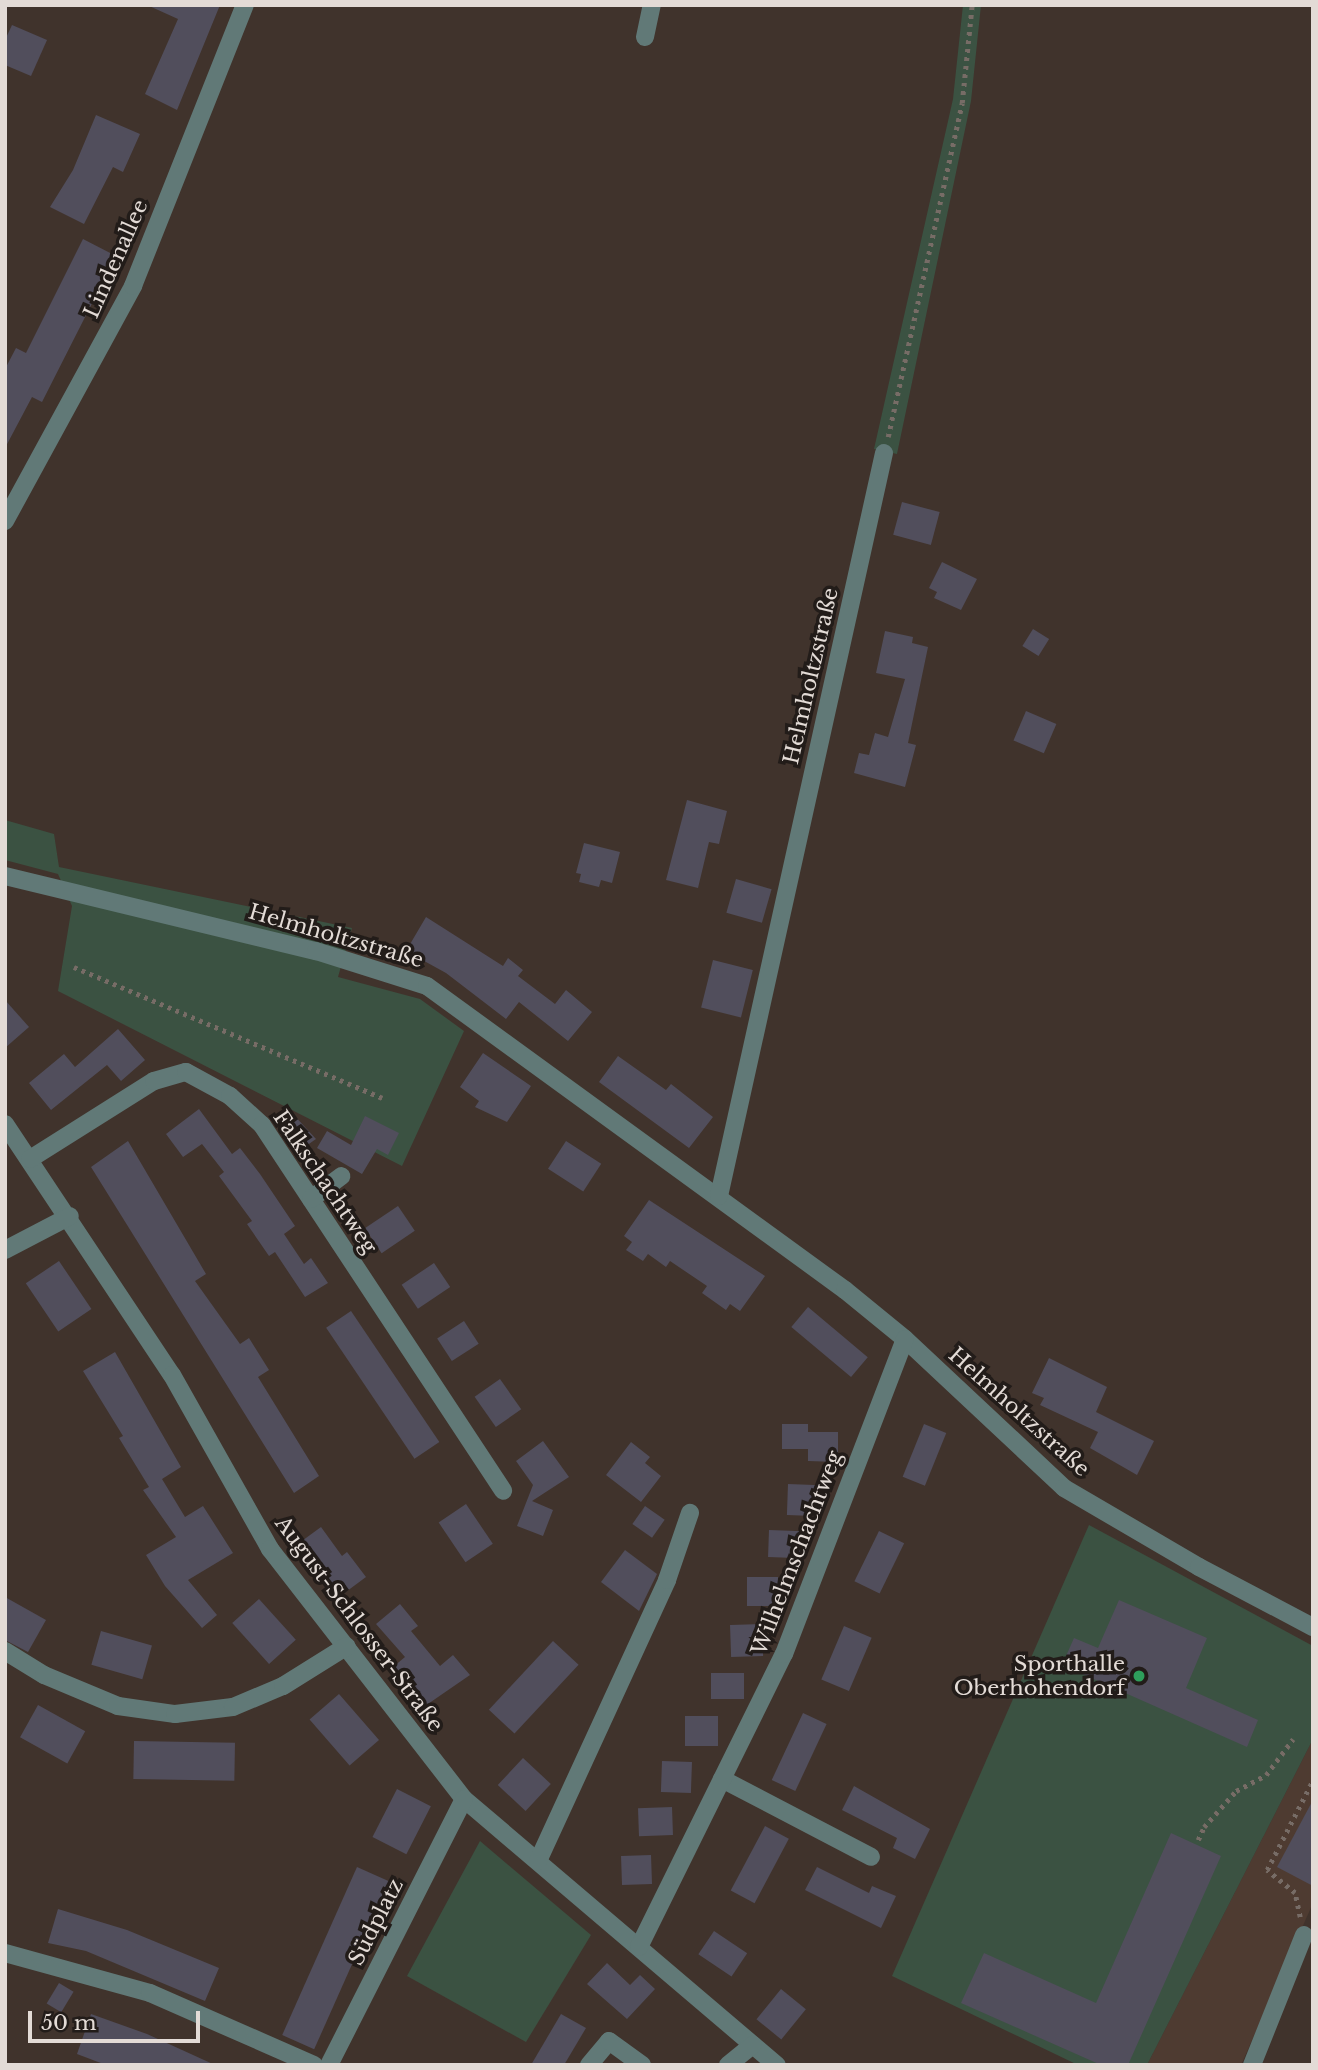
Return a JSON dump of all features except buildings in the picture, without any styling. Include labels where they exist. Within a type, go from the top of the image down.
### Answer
[{"type":"street","name":"Lindenallee","points":[[5,521],[133,286],[245,5]]},
{"type":"street","points":[[645,37],[652,5]]},
{"type":"street","name":"Helmholtzstraße","points":[[719,1196],[884,453]]},
{"type":"street","name":"Helmholtzstraße","points":[[5,876],[316,951],[427,986],[719,1196],[905,1339],[1065,1488],[1199,1567],[1313,1627]]},
{"type":"street","name":"Falkschachtweg","points":[[30,1159],[155,1081],[186,1072],[230,1096],[262,1125],[503,1491]]},
{"type":"street","name":"August-Schlosser-Straße","points":[[5,1125],[70,1216],[172,1375],[270,1549],[464,1800],[777,2065]]},
{"type":"street","points":[[311,1199],[341,1176]]},
{"type":"street","points":[[5,1250],[70,1216]]},
{"type":"street","name":"Wilhelmschachtweg","points":[[639,1947],[784,1654],[905,1339]]},
{"type":"street","points":[[538,1861],[667,1580],[690,1513]]},
{"type":"street","points":[[5,1651],[44,1675],[118,1706],[175,1714],[233,1707],[283,1686],[346,1646]]},
{"type":"street","points":[[722,1779],[871,1857]]},
{"type":"street","name":"Südplatz","points":[[329,2065],[464,1800]]},
{"type":"street","points":[[1252,2065],[1304,1935]]},
{"type":"street","points":[[5,1953],[149,1993],[314,2065]]},
{"type":"street","points":[[589,2065],[609,2041],[642,2065]]},
{"type":"street","points":[[728,2065],[753,2045]]},
{"type":"path","points":[[884,453],[962,103],[972,5]]},
{"type":"path","points":[[74,967],[382,1098]]},
{"type":"path","points":[[1198,1840],[1204,1827],[1236,1791],[1266,1775],[1293,1739]]},
{"type":"path","points":[[1304,1935],[1295,1893],[1267,1870],[1313,1780]]},
{"type":"shaded area","points":[[1313,1739],[1313,1903],[1241,2065],[1147,2065]]},
{"type":"green space","points":[[963,5],[981,5],[971,101],[897,454],[874,449],[953,99]]},
{"type":"green space","points":[[5,820],[54,834],[59,867],[352,928],[338,977],[420,999],[464,1031],[402,1166],[58,991],[72,906],[58,874],[5,860]]},
{"type":"green space","points":[[1089,1525],[1313,1646],[1313,1739],[1147,2065],[1078,2065],[892,1976]]},
{"type":"green space","points":[[480,1841],[591,1935],[526,2042],[407,1976]]},
{"type":"place","name":"Sporthalle Oberhohendorf","points":[[1139,1676]]}]
